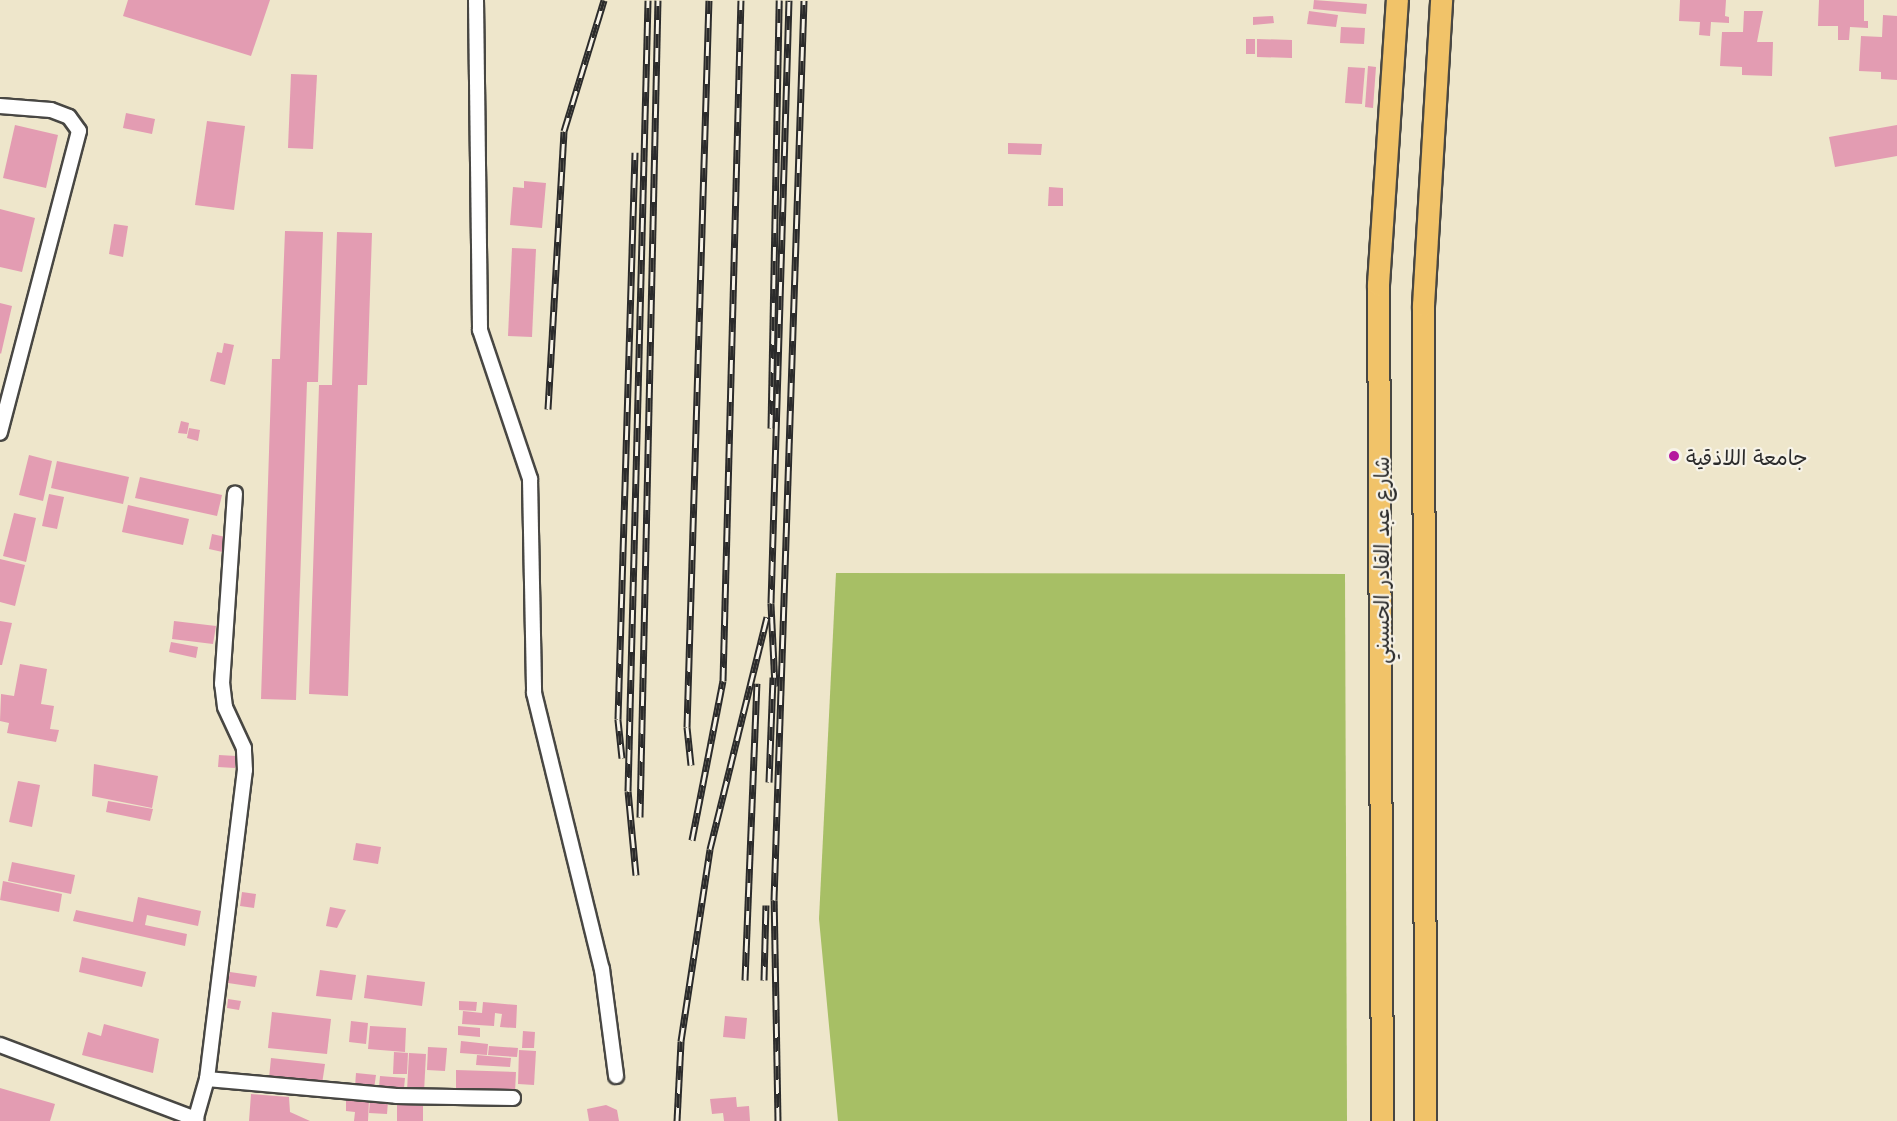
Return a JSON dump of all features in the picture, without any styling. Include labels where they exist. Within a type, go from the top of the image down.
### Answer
[{"type":"main road","name":"شارع عبد القادر الحسيني","points":[[1382,1121],[1378,284],[1397,0]]},
{"type":"main road","name":"شارع عبد القادر الحسيني","points":[[1425,1121],[1423,305],[1441,0]]},
{"type":"street","points":[[476,0],[480,330],[530,479],[534,693],[602,969],[616,1076]]},
{"type":"street","points":[[0,106],[51,110],[69,117],[79,131],[0,433]]},
{"type":"street","points":[[0,1045],[196,1120],[207,1079],[245,770],[244,748],[225,706],[222,684],[235,494]]},
{"type":"street","points":[[207,1079],[396,1096],[513,1098]]},
{"type":"green space","points":[[836,573],[1345,574],[1347,1121],[838,1121],[819,919]]},
{"type":"building","points":[[128,0],[270,0],[251,56],[123,16]]},
{"type":"building","points":[[1314,0],[1367,4],[1366,14],[1313,9]]},
{"type":"building","points":[[1680,0],[1726,0],[1725,16],[1729,17],[1729,23],[1711,22],[1710,36],[1699,35],[1700,22],[1679,21]]},
{"type":"building","points":[[1819,0],[1864,0],[1864,21],[1868,21],[1868,28],[1850,27],[1849,40],[1838,40],[1838,26],[1818,26]]},
{"type":"building","points":[[1309,11],[1338,15],[1336,27],[1307,24]]},
{"type":"building","points":[[1744,11],[1763,11],[1757,42],[1773,42],[1772,76],[1742,75],[1742,67],[1720,66],[1722,32],[1743,32]]},
{"type":"building","points":[[1883,15],[1897,16],[1897,80],[1881,79],[1881,72],[1859,71],[1861,36],[1882,37]]},
{"type":"building","points":[[1273,16],[1274,23],[1253,25],[1253,17]]},
{"type":"building","points":[[1341,27],[1365,28],[1364,44],[1340,43]]},
{"type":"building","points":[[1246,39],[1255,39],[1255,54],[1246,54]]},
{"type":"building","points":[[1257,39],[1292,40],[1292,58],[1257,57]]},
{"type":"building","points":[[1368,66],[1376,67],[1373,108],[1365,107]]},
{"type":"building","points":[[1348,67],[1365,68],[1362,104],[1345,103]]},
{"type":"building","points":[[291,74],[317,75],[313,149],[288,148]]},
{"type":"building","points":[[126,113],[155,119],[152,134],[123,128]]},
{"type":"building","points":[[207,121],[245,126],[234,210],[195,205]]},
{"type":"building","points":[[15,125],[58,135],[46,188],[3,178]]},
{"type":"building","points":[[1897,125],[1897,156],[1835,167],[1829,137]]},
{"type":"building","points":[[1008,143],[1042,144],[1041,155],[1008,154]]},
{"type":"building","points":[[524,181],[546,183],[542,228],[510,225],[513,187],[524,188]]},
{"type":"building","points":[[1049,187],[1063,188],[1063,206],[1048,206]]},
{"type":"building","points":[[0,209],[35,218],[22,272],[0,267]]},
{"type":"building","points":[[114,224],[128,226],[123,257],[109,254]]},
{"type":"building","points":[[285,231],[323,232],[318,382],[307,382],[296,700],[261,699],[272,359],[280,359]]},
{"type":"building","points":[[337,232],[372,233],[367,385],[358,385],[348,696],[309,694],[319,385],[332,385]]},
{"type":"building","points":[[512,248],[536,249],[532,337],[508,336]]},
{"type":"building","points":[[0,303],[12,306],[1,354],[0,353]]},
{"type":"building","points":[[224,343],[234,345],[225,385],[210,381],[217,352],[222,353]]},
{"type":"building","points":[[181,421],[189,423],[187,434],[178,433]]},
{"type":"building","points":[[189,428],[200,430],[198,441],[187,438]]},
{"type":"building","points":[[29,455],[52,461],[43,501],[19,495]]},
{"type":"building","points":[[57,461],[129,477],[123,504],[51,488]]},
{"type":"building","points":[[140,477],[222,495],[217,516],[135,498]]},
{"type":"building","points":[[49,494],[64,497],[57,529],[42,526]]},
{"type":"building","points":[[128,505],[189,519],[183,545],[122,532]]},
{"type":"building","points":[[14,513],[36,518],[26,562],[3,556]]},
{"type":"building","points":[[212,534],[230,538],[227,553],[209,549]]},
{"type":"building","points":[[0,559],[25,565],[15,606],[0,602]]},
{"type":"building","points":[[0,621],[12,623],[2,665],[0,665]]},
{"type":"building","points":[[174,621],[216,626],[213,644],[172,639]]},
{"type":"building","points":[[171,642],[198,647],[196,658],[169,652]]},
{"type":"building","points":[[20,664],[47,669],[41,704],[54,706],[50,729],[59,730],[56,742],[7,733],[9,723],[0,721],[1,694],[14,696]]},
{"type":"building","points":[[219,755],[236,756],[235,768],[218,767]]},
{"type":"building","points":[[94,764],[158,776],[152,808],[92,796]]},
{"type":"building","points":[[18,781],[40,785],[32,827],[9,822]]},
{"type":"building","points":[[108,801],[153,809],[150,821],[106,812]]},
{"type":"building","points":[[356,843],[381,847],[378,864],[353,860]]},
{"type":"building","points":[[12,862],[75,875],[71,894],[8,881]]},
{"type":"building","points":[[3,881],[62,894],[59,912],[0,900]]},
{"type":"building","points":[[242,892],[256,894],[254,908],[240,906]]},
{"type":"building","points":[[138,897],[201,911],[198,926],[147,915],[145,925],[187,934],[185,946],[73,921],[76,910],[133,922]]},
{"type":"building","points":[[330,907],[346,910],[337,928],[326,926]]},
{"type":"building","points":[[82,957],[146,972],[142,987],[79,972]]},
{"type":"building","points":[[320,970],[356,975],[352,1000],[316,996]]},
{"type":"building","points":[[230,972],[257,976],[255,987],[228,983]]},
{"type":"building","points":[[367,975],[425,982],[422,1006],[364,998]]},
{"type":"building","points":[[228,999],[241,1001],[239,1010],[227,1008]]},
{"type":"building","points":[[459,1001],[477,1002],[476,1011],[459,1010]]},
{"type":"building","points":[[483,1002],[517,1005],[516,1028],[500,1027],[502,1014],[495,1013],[494,1026],[462,1024],[463,1011],[482,1013]]},
{"type":"building","points":[[272,1012],[331,1019],[327,1054],[268,1048]]},
{"type":"building","points":[[725,1016],[747,1018],[745,1039],[723,1037]]},
{"type":"building","points":[[351,1021],[368,1023],[366,1044],[349,1042]]},
{"type":"building","points":[[104,1024],[159,1039],[153,1073],[82,1055],[88,1032],[101,1036]]},
{"type":"building","points":[[370,1026],[406,1028],[405,1052],[368,1049]]},
{"type":"building","points":[[458,1026],[480,1028],[480,1037],[458,1035]]},
{"type":"building","points":[[523,1031],[535,1032],[534,1048],[522,1048]]},
{"type":"building","points":[[461,1041],[488,1044],[487,1055],[460,1053]]},
{"type":"building","points":[[489,1046],[518,1048],[517,1057],[488,1055]]},
{"type":"building","points":[[428,1047],[447,1048],[445,1071],[427,1070]]},
{"type":"building","points":[[519,1050],[536,1051],[534,1085],[518,1084]]},
{"type":"building","points":[[394,1052],[408,1053],[407,1074],[393,1074]]},
{"type":"building","points":[[409,1053],[426,1054],[424,1092],[407,1091]]},
{"type":"building","points":[[477,1055],[511,1058],[510,1067],[476,1065]]},
{"type":"building","points":[[271,1058],[325,1064],[322,1084],[269,1078]]},
{"type":"building","points":[[456,1070],[516,1072],[515,1092],[456,1090]]},
{"type":"building","points":[[356,1073],[376,1075],[374,1089],[355,1087]]},
{"type":"building","points":[[380,1076],[405,1078],[404,1088],[379,1087]]},
{"type":"building","points":[[0,1088],[55,1104],[50,1121],[0,1121]]},
{"type":"building","points":[[251,1094],[289,1097],[290,1112],[310,1121],[249,1121]]},
{"type":"building","points":[[736,1097],[737,1107],[749,1106],[750,1121],[724,1121],[723,1113],[712,1114],[710,1099]]},
{"type":"building","points":[[346,1099],[369,1100],[368,1121],[354,1121],[355,1112],[346,1111]]},
{"type":"building","points":[[370,1100],[388,1101],[387,1114],[369,1113]]},
{"type":"building","points":[[397,1104],[423,1106],[423,1121],[397,1121]]},
{"type":"building","points":[[606,1105],[617,1110],[619,1121],[589,1121],[587,1109]]},
{"type":"railway","points":[[548,409],[564,131],[604,0]]},
{"type":"railway","points":[[636,875],[628,791],[648,0]]},
{"type":"railway","points":[[640,817],[658,0]]},
{"type":"railway","points":[[691,765],[687,727],[709,0]]},
{"type":"railway","points":[[692,840],[723,681],[741,0]]},
{"type":"railway","points":[[771,428],[779,0]]},
{"type":"railway","points":[[775,686],[771,603],[789,0]]},
{"type":"railway","points":[[778,1121],[774,900],[804,0]]},
{"type":"railway","points":[[622,758],[618,719],[635,152]]},
{"type":"railway","points":[[677,1121],[681,1041],[710,849],[767,617]]},
{"type":"railway","points":[[769,782],[773,677]]},
{"type":"railway","points":[[745,980],[757,683]]},
{"type":"railway","points":[[764,980],[766,905]]},
{"type":"place","name":"جامعة اللاذقية","points":[[1674,456]]}]
